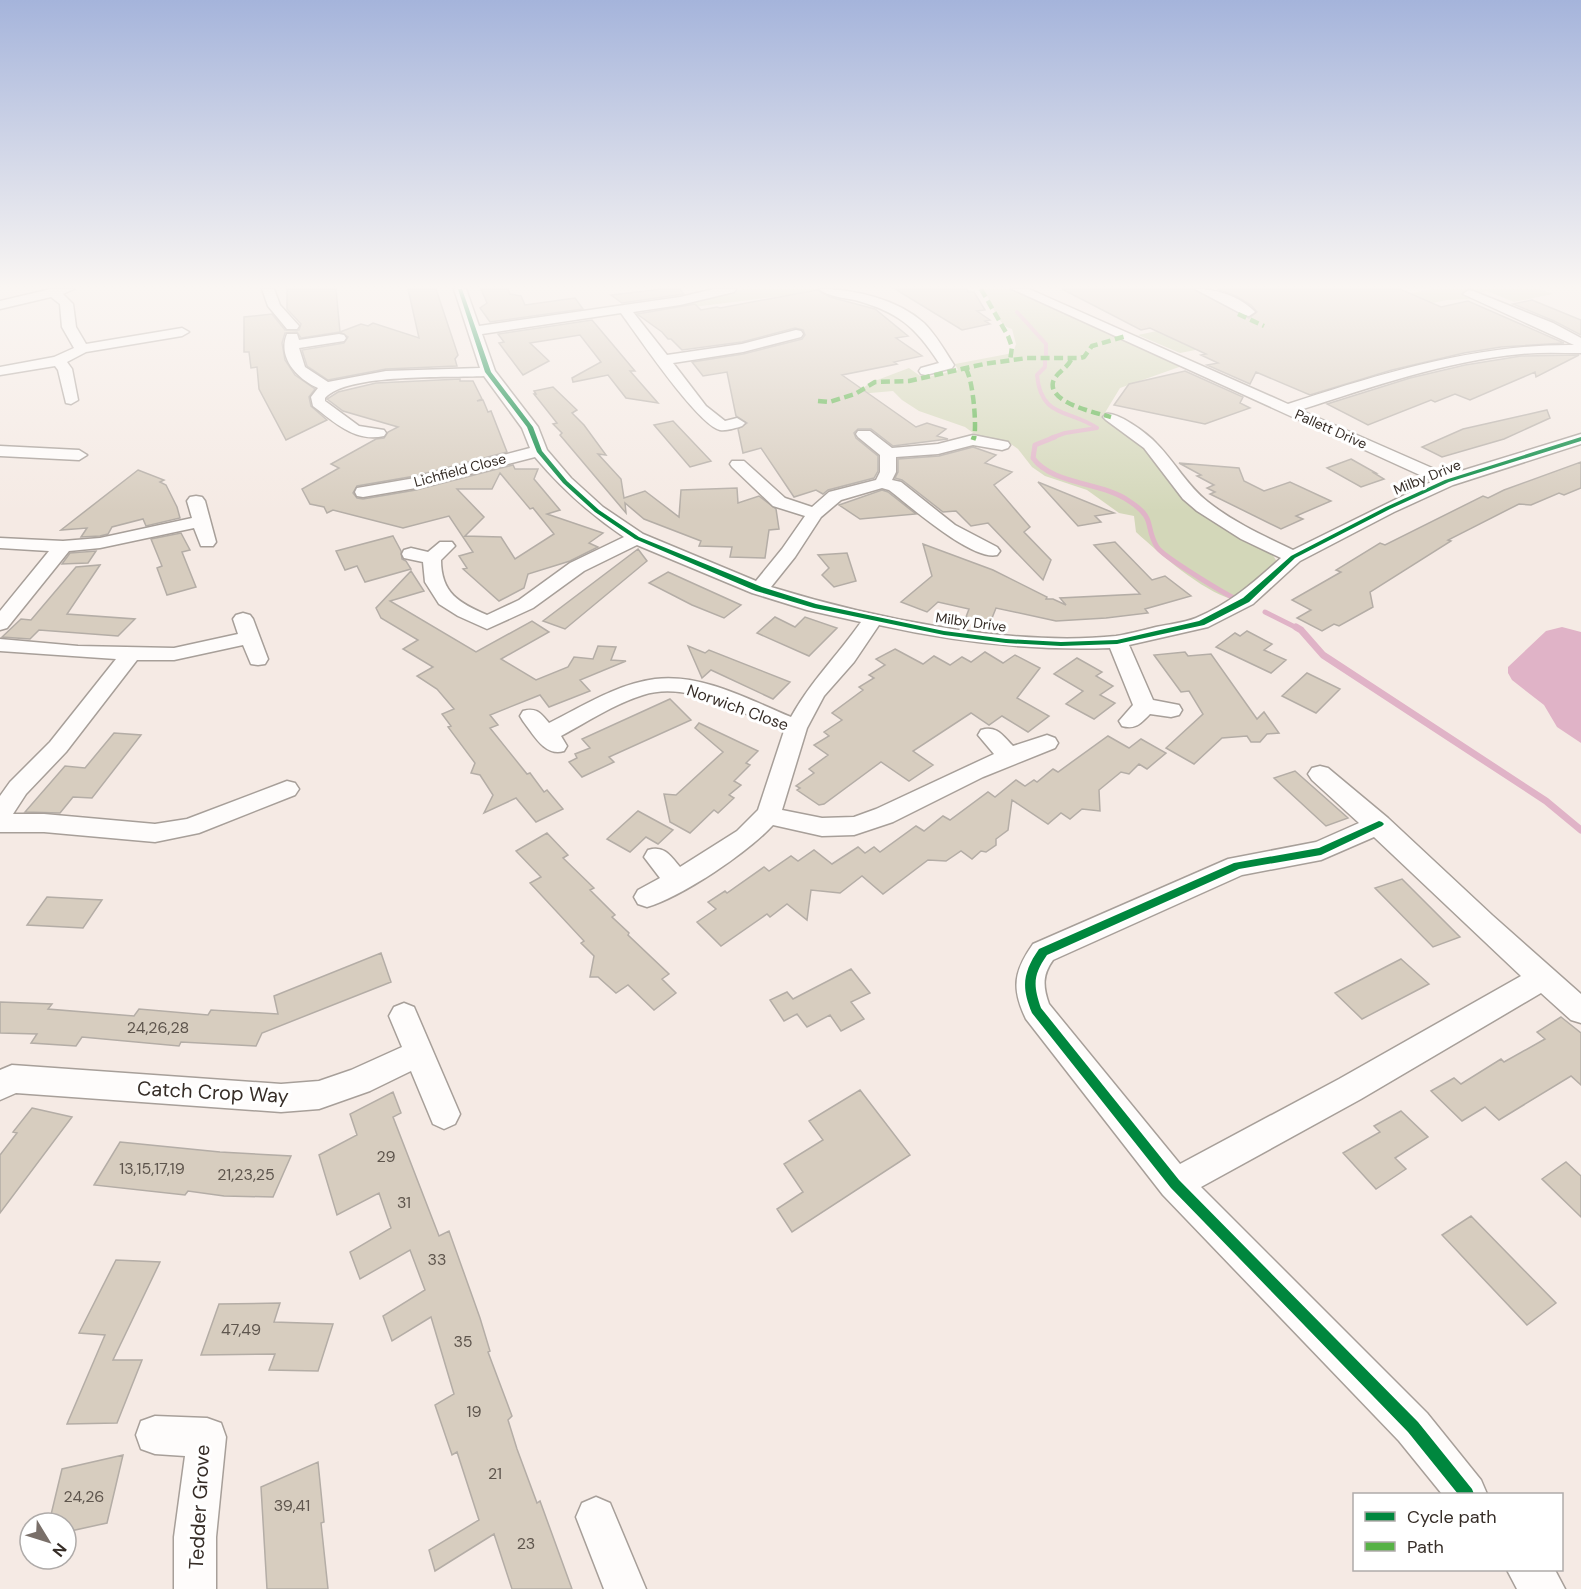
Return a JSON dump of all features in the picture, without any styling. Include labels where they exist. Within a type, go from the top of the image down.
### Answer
[{"type":"street","points":[[0,371],[46,363]]},
{"type":"street","points":[[60,363],[65,369],[71,400]]},
{"type":"street","points":[[295,363],[301,374],[327,387]]},
{"type":"street","name":"Milby Drive","points":[[485,363],[488,372],[530,427],[539,451],[565,482],[597,511],[637,538],[759,589],[814,606],[944,633],[1006,641],[1061,644],[1117,642],[1201,622],[1233,609],[1246,600],[1293,557],[1388,508],[1447,481],[1581,439]]},
{"type":"street","points":[[667,363],[708,415],[722,426],[737,423]]},
{"type":"street","points":[[926,371],[947,365],[946,363]]},
{"type":"street","name":"Pallett Drive","points":[[1185,363],[1447,481]]},
{"type":"street","points":[[1288,409],[1369,384],[1458,363]]},
{"type":"street","points":[[378,434],[350,435],[318,403],[318,397],[327,387],[359,379],[398,375],[488,372]]},
{"type":"street","points":[[1111,417],[1150,445],[1189,495],[1203,507],[1247,534],[1293,557]]},
{"type":"street","points":[[855,431],[888,453],[938,449],[967,435],[1002,445]]},
{"type":"street","points":[[0,451],[79,455]]},
{"type":"street","name":"Lichfield Close","points":[[363,492],[379,483],[417,483],[539,451]]},
{"type":"street","points":[[882,483],[888,472],[888,453]]},
{"type":"street","points":[[738,464],[779,501],[816,514]]},
{"type":"street","points":[[759,589],[789,553],[816,514],[835,496],[882,483],[895,486],[949,529],[991,551]]},
{"type":"street","points":[[196,501],[207,542]]},
{"type":"street","points":[[0,543],[63,546],[100,543],[201,521]]},
{"type":"street","points":[[968,540],[985,532]]},
{"type":"street","points":[[467,635],[526,604],[577,567],[637,538]]},
{"type":"street","points":[[0,624],[63,546]]},
{"type":"street","points":[[411,554],[439,552],[433,577],[438,593],[449,604],[487,623]]},
{"type":"street","name":"Norwich Close","points":[[647,897],[746,838],[768,815],[776,798],[796,728],[815,693],[848,657],[873,619]]},
{"type":"street","points":[[0,645],[130,655],[174,654],[212,647],[247,628],[258,659]]},
{"type":"street","points":[[1117,642],[1138,714],[1171,710]]},
{"type":"street","points":[[0,815],[18,788],[58,747],[130,655]]},
{"type":"street","name":"Norwich Close","points":[[531,716],[551,740],[640,688],[663,686],[702,691],[796,728]]},
{"type":"street","points":[[989,735],[1009,756]]},
{"type":"street","points":[[768,815],[808,824],[853,827],[879,818],[1009,756],[1047,743]]},
{"type":"street","points":[[1320,774],[1379,824],[1542,978],[1581,1011]]},
{"type":"street","points":[[0,824],[44,823],[155,833],[190,827],[287,789]]},
{"type":"street","points":[[1379,824],[1321,851],[1237,866],[1043,952],[1031,968],[1029,990],[1036,1010],[1176,1184],[1413,1427],[1466,1493]]},
{"type":"street","points":[[657,857],[677,881]]},
{"type":"street","points":[[1176,1184],[1350,1089],[1542,978]]},
{"type":"street","points":[[404,1016],[444,1114]]},
{"type":"street","name":"Catch Crop Way","points":[[0,1086],[12,1079],[281,1098],[319,1095],[419,1053]]},
{"type":"street","name":"Tedder Grove","points":[[155,1435],[207,1437],[195,1537],[195,1589]]},
{"type":"street","points":[[596,1517],[625,1589]]},
{"type":"street","points":[[1530,1571],[1544,1589]]},
{"type":"green space","points":[[1176,363],[1182,366],[1120,388],[1103,416],[1141,442],[1167,473],[1271,552],[1277,562],[1232,599],[1220,595],[1181,570],[1136,532],[1134,516],[1119,513],[1087,490],[1045,476],[1032,467],[1011,444],[976,435],[965,427],[919,411],[893,391],[870,393],[857,398],[852,395],[872,382],[909,368],[923,378],[958,370],[955,364]]},
{"type":"shaded area","points":[[1562,627],[1581,632],[1581,743],[1557,727],[1544,705],[1512,680],[1508,673],[1508,667],[1546,631]]},
{"type":"building","points":[[250,363],[287,363],[295,375],[315,389],[309,397],[311,406],[327,420],[286,440],[259,389],[257,367],[251,368]]},
{"type":"building","points":[[306,363],[456,363],[457,366],[386,369],[328,380]]},
{"type":"building","points":[[514,363],[545,363],[523,375]]},
{"type":"building","points":[[599,363],[628,363],[635,371],[630,371],[658,403],[626,398],[608,375],[573,382],[572,378]]},
{"type":"building","points":[[693,363],[896,363],[842,375],[916,427],[927,423],[946,429],[937,436],[948,439],[893,446],[871,429],[858,429],[854,433],[856,438],[878,456],[878,471],[874,478],[828,490],[823,494],[816,490],[794,497],[761,448],[743,453],[738,429],[747,423],[736,416],[727,372],[703,376]]},
{"type":"building","points":[[1421,363],[1310,395],[1256,372],[1250,384],[1207,365]]},
{"type":"building","points":[[1563,363],[1536,377],[1535,372],[1470,400],[1455,394],[1435,402],[1431,400],[1368,425],[1327,404],[1410,378],[1465,365]]},
{"type":"building","points":[[1185,371],[1243,397],[1240,403],[1250,408],[1205,424],[1114,405],[1129,384]]},
{"type":"building","points":[[460,379],[460,381],[473,381],[482,399],[477,401],[483,400],[488,412],[491,411],[507,452],[415,476],[357,486],[353,493],[357,498],[416,490],[513,465],[515,469],[538,469],[534,479],[560,510],[547,514],[603,533],[589,543],[598,547],[570,561],[528,574],[524,588],[499,601],[463,569],[467,568],[459,556],[473,552],[449,516],[403,528],[333,510],[327,513],[324,507],[310,504],[302,489],[339,468],[331,464],[376,439],[384,438],[388,432],[398,427],[343,411],[327,399],[338,392],[376,383]],"holes":[[[500,473],[530,509],[533,508],[554,534],[515,559],[501,537],[465,536],[484,517],[457,489],[492,489]]]},
{"type":"building","points":[[553,387],[577,410],[572,413],[606,455],[598,454],[621,479],[624,498],[645,491],[679,517],[681,490],[737,488],[738,503],[759,496],[776,509],[779,529],[769,530],[765,558],[730,557],[732,547],[699,546],[701,541],[644,519],[625,503],[626,513],[560,435],[562,433],[553,424],[557,423],[534,394],[536,394],[534,391]]},
{"type":"building","points":[[1547,410],[1550,418],[1504,439],[1442,457],[1422,447],[1463,429]]},
{"type":"building","points":[[673,421],[711,461],[690,467],[654,425]]},
{"type":"building","points":[[973,447],[996,455],[985,463],[1012,472],[994,485],[1030,527],[1024,532],[1051,560],[1043,580],[988,523],[971,526],[956,511],[943,512],[902,480],[895,478],[898,472],[898,459],[939,456]]},
{"type":"building","points":[[1351,459],[1384,479],[1361,487],[1327,468]]},
{"type":"building","points":[[1581,462],[1581,488],[1564,495],[1559,493],[1531,505],[1519,504],[1448,540],[1451,541],[1370,592],[1373,607],[1339,626],[1334,624],[1322,631],[1297,618],[1311,610],[1292,600],[1341,572],[1336,570],[1380,543],[1385,545],[1483,496],[1488,498]]},
{"type":"building","points":[[1179,463],[1239,468],[1244,481],[1264,491],[1290,482],[1331,501],[1296,516],[1303,519],[1281,529],[1210,494],[1215,492],[1207,488],[1214,485]]},
{"type":"building","points":[[138,470],[164,480],[160,482],[166,485],[180,518],[146,526],[143,519],[112,527],[108,534],[100,536],[81,537],[87,528],[61,530]]},
{"type":"building","points":[[1038,482],[1114,513],[1095,516],[1101,522],[1078,526]]},
{"type":"building","points":[[882,490],[888,492],[916,514],[860,519],[839,505]]},
{"type":"building","points":[[181,533],[190,550],[182,552],[196,587],[167,595],[157,568],[162,566],[151,539]]},
{"type":"building","points":[[393,536],[401,551],[402,559],[411,569],[365,582],[357,566],[345,570],[336,551]]},
{"type":"building","points":[[1115,542],[1152,580],[1165,576],[1191,596],[1145,609],[1148,613],[1106,618],[1056,621],[996,608],[990,623],[966,617],[969,609],[938,602],[927,612],[901,602],[932,576],[923,544],[993,570],[1047,597],[1046,599],[1053,599],[1066,605],[1060,598],[1140,594],[1094,545]]},
{"type":"building","points":[[638,549],[647,561],[565,629],[543,621]]},
{"type":"building","points":[[96,551],[88,563],[62,564],[70,553]]},
{"type":"building","points":[[847,553],[856,581],[834,587],[822,575],[829,568],[818,555]]},
{"type":"building","points":[[100,565],[67,614],[135,619],[118,636],[39,630],[30,639],[2,637],[21,619],[31,620],[76,567]]},
{"type":"building","points":[[411,571],[424,591],[390,601],[476,652],[532,621],[549,632],[501,659],[536,680],[568,667],[574,657],[593,659],[598,646],[616,647],[611,660],[626,661],[580,680],[590,691],[549,707],[540,695],[490,715],[498,725],[490,728],[527,774],[530,773],[544,792],[547,790],[563,809],[536,822],[516,798],[484,813],[493,795],[480,775],[471,773],[475,763],[448,727],[451,726],[442,714],[454,709],[437,689],[417,676],[433,667],[403,649],[418,640],[381,618],[376,608]]},
{"type":"building","points":[[668,572],[741,605],[724,618],[649,583]]},
{"type":"building","points":[[775,617],[795,627],[805,617],[837,628],[809,656],[757,633]]},
{"type":"building","points":[[1247,631],[1272,644],[1264,650],[1286,660],[1271,673],[1216,647],[1235,633],[1240,636]]},
{"type":"building","points":[[688,646],[705,653],[709,650],[790,682],[773,699],[711,670],[702,678]]},
{"type":"building","points":[[895,649],[923,664],[934,656],[950,665],[962,657],[971,662],[985,652],[1003,663],[1015,655],[1040,668],[1017,698],[1049,716],[1028,732],[1002,716],[989,725],[971,713],[913,751],[933,765],[909,781],[881,762],[824,804],[819,805],[797,790],[800,788],[796,786],[814,773],[809,769],[828,755],[814,745],[829,736],[824,732],[842,720],[832,713],[863,690],[859,687],[874,678],[869,675],[885,665],[876,659]]},
{"type":"building","points":[[1185,652],[1188,656],[1211,654],[1257,719],[1264,712],[1279,733],[1267,734],[1260,742],[1251,742],[1247,736],[1222,738],[1194,764],[1166,748],[1203,714],[1189,691],[1181,692],[1154,655]]},
{"type":"building","points":[[1077,658],[1102,672],[1096,676],[1113,686],[1100,695],[1115,703],[1094,719],[1066,704],[1083,691],[1054,674]]},
{"type":"building","points":[[1307,673],[1340,689],[1316,713],[1282,696]]},
{"type":"building","points":[[670,699],[691,720],[609,757],[614,762],[582,777],[569,762],[577,758],[575,754],[590,748],[582,739]]},
{"type":"building","points":[[699,723],[758,751],[746,763],[750,765],[734,781],[741,785],[729,795],[734,798],[718,813],[714,810],[690,833],[670,822],[664,794],[676,795],[723,752],[695,728]]},
{"type":"building","points":[[114,733],[141,735],[92,798],[73,797],[60,813],[25,812],[65,766],[85,768]]},
{"type":"building","points":[[1108,736],[1129,748],[1141,739],[1166,753],[1147,769],[1139,764],[1129,774],[1121,772],[1099,790],[1100,811],[1082,809],[1070,819],[1061,813],[1048,824],[1012,800],[1008,830],[996,839],[996,845],[986,852],[981,851],[972,859],[961,851],[946,861],[928,860],[883,894],[862,876],[840,893],[811,890],[807,920],[787,904],[770,917],[767,914],[721,946],[697,922],[716,909],[708,902],[725,891],[727,893],[764,867],[769,871],[791,856],[798,861],[814,850],[832,864],[858,847],[865,853],[874,847],[880,852],[916,826],[924,831],[943,816],[950,820],[988,792],[995,797],[1016,780],[1025,786],[1034,780],[1037,782],[1053,769],[1058,772]]},
{"type":"building","points":[[1295,771],[1348,818],[1326,826],[1274,778]]},
{"type":"building","points":[[638,811],[673,830],[658,844],[646,837],[630,852],[607,839]]},
{"type":"building","points":[[547,833],[568,855],[563,858],[594,888],[590,890],[615,915],[612,917],[669,974],[662,979],[676,993],[654,1010],[628,985],[616,993],[598,977],[590,977],[594,956],[581,943],[584,941],[530,883],[541,877],[516,851]]},
{"type":"building","points":[[1402,879],[1460,937],[1433,947],[1375,888]]},
{"type":"building","points":[[47,897],[102,900],[83,928],[27,925]]},
{"type":"building","points":[[381,953],[391,982],[262,1033],[256,1046],[181,1042],[179,1046],[82,1037],[76,1046],[31,1043],[37,1034],[0,1033],[0,1002],[52,1004],[48,1009],[134,1016],[139,1009],[208,1015],[211,1010],[278,1014],[274,996]]},
{"type":"building","points":[[1401,959],[1429,984],[1362,1019],[1335,993]]},
{"type":"building","points":[[851,969],[870,993],[851,1002],[864,1019],[841,1031],[830,1015],[807,1027],[797,1014],[784,1021],[770,1000],[787,992],[793,999]]},
{"type":"building","points":[[1561,1017],[1581,1033],[1581,1085],[1571,1076],[1499,1120],[1485,1107],[1462,1121],[1431,1091],[1454,1078],[1461,1084],[1501,1059],[1504,1062],[1545,1039],[1537,1032]]},
{"type":"building","points":[[860,1090],[910,1155],[792,1232],[777,1209],[803,1192],[784,1164],[823,1140],[809,1121]]},
{"type":"building","points":[[393,1092],[401,1113],[393,1117],[439,1236],[449,1231],[480,1318],[490,1351],[488,1352],[512,1416],[508,1420],[517,1449],[537,1503],[540,1501],[572,1589],[512,1589],[494,1534],[435,1571],[429,1550],[479,1520],[457,1452],[452,1455],[435,1405],[454,1394],[431,1317],[392,1341],[383,1316],[425,1290],[410,1250],[360,1279],[350,1252],[391,1228],[379,1193],[337,1215],[319,1155],[357,1135],[350,1114]]},
{"type":"building","points":[[32,1108],[72,1117],[0,1213],[0,1155],[17,1133],[13,1132]]},
{"type":"building","points":[[1401,1111],[1428,1137],[1395,1158],[1406,1169],[1376,1189],[1343,1153],[1380,1132],[1374,1126]]},
{"type":"building","points":[[120,1142],[220,1152],[291,1156],[273,1197],[224,1196],[188,1191],[185,1195],[94,1185]]},
{"type":"building","points":[[1566,1162],[1581,1176],[1581,1217],[1542,1179]]},
{"type":"building","points":[[1471,1216],[1556,1303],[1527,1325],[1442,1235]]},
{"type":"building","points":[[116,1260],[160,1262],[113,1360],[142,1360],[117,1423],[67,1424],[105,1335],[79,1333]]},
{"type":"building","points":[[280,1303],[274,1322],[333,1324],[318,1371],[269,1370],[275,1354],[201,1355],[219,1304]]},
{"type":"building","points":[[123,1455],[107,1523],[78,1529],[78,1511],[52,1511],[62,1469]]},
{"type":"building","points":[[318,1462],[328,1589],[267,1589],[261,1487]]},
{"type":"waterway","points":[[1045,363],[1045,367],[1037,375],[1044,399],[1050,406],[1097,428],[1065,433],[1051,438]]},
{"type":"waterway","points":[[1055,437],[1035,445],[1033,458],[1042,467],[1065,478],[1106,490],[1138,507],[1147,518],[1153,539],[1161,552],[1234,598]]},
{"type":"waterway","points":[[1265,612],[1299,629]]},
{"type":"waterway","points":[[1296,627],[1323,655],[1546,801],[1581,830]]},
{"type":"marked path","points":[[818,401],[829,402],[855,394],[875,382],[909,381],[990,363]]},
{"type":"marked path","points":[[1069,363],[1053,382],[1053,389],[1057,396],[1074,406],[1111,417]]},
{"type":"marked path","points":[[966,369],[971,381],[971,396],[976,420],[973,440]]},
{"type":"cycle path","points":[[485,363],[488,372],[530,427],[539,451],[565,482],[597,511],[637,538],[759,589],[814,606],[944,633],[1006,641],[1061,644],[1117,642],[1201,623],[1246,600],[1293,557],[1388,508],[1447,481],[1581,439]]},
{"type":"cycle path","points":[[1379,824],[1321,851],[1237,866],[1043,952],[1033,967],[1030,986],[1036,1010],[1175,1184],[1413,1427],[1466,1493]]}]
